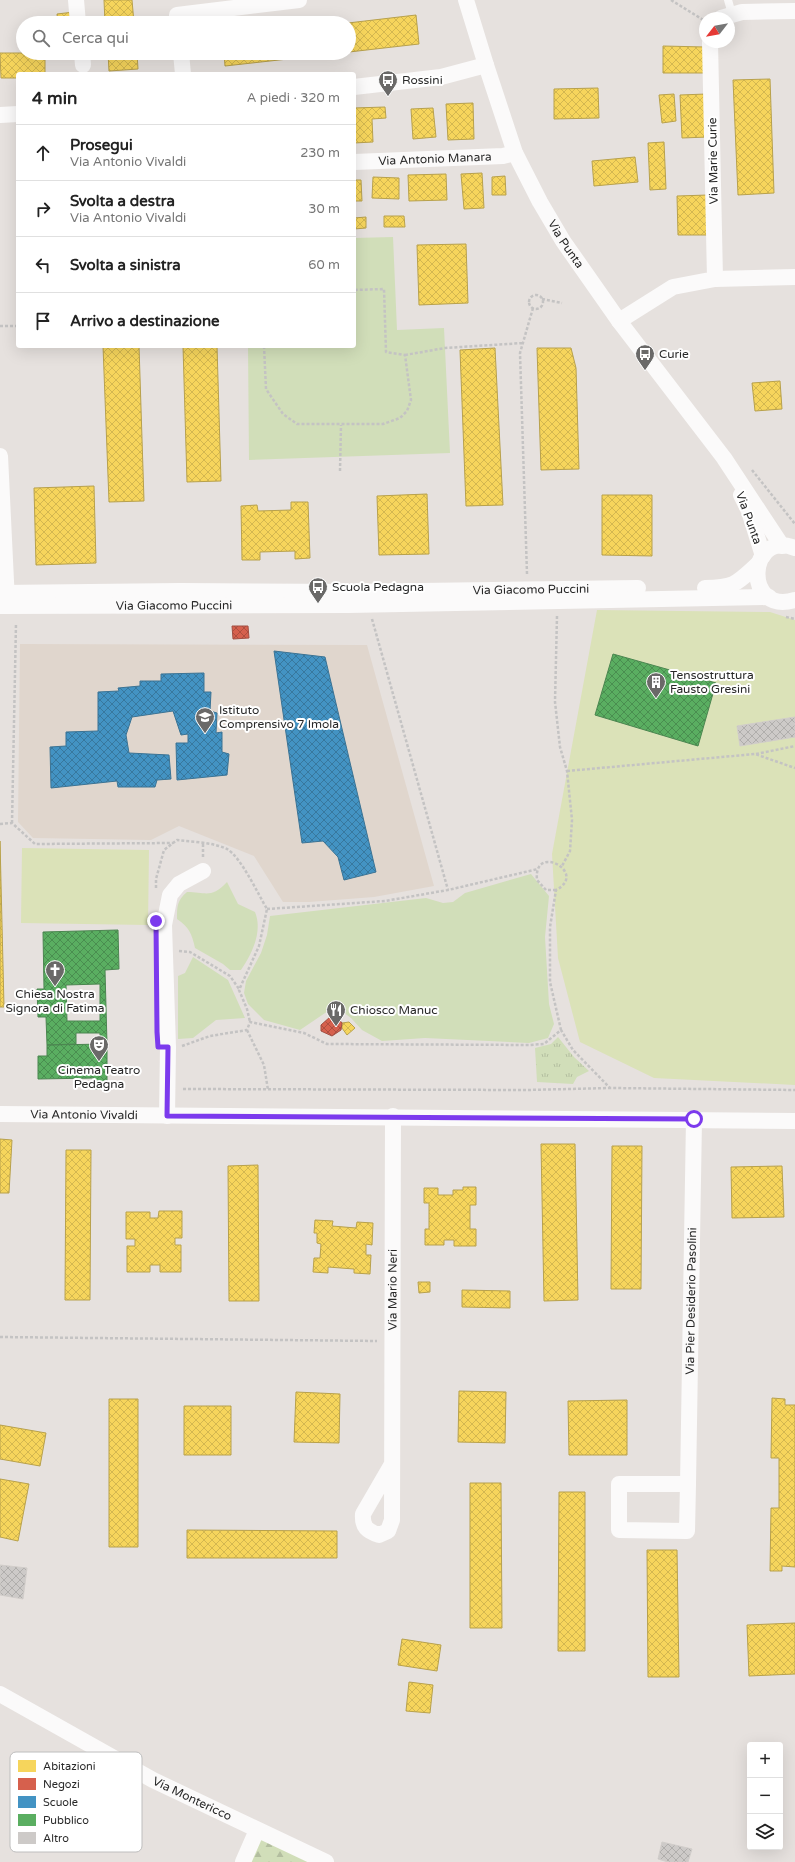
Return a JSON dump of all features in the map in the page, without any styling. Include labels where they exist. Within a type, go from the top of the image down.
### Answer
[{"type":"street","points":[[76,0],[77,16]]},
{"type":"street","points":[[177,13],[299,0]]},
{"type":"street","name":"Via Punta","points":[[466,0],[515,153],[540,202],[563,241],[619,321],[724,458],[789,547]]},
{"type":"street","points":[[727,11],[795,11]]},
{"type":"street","name":"Via Marie Curie","points":[[710,48],[715,279]]},
{"type":"street","points":[[182,60],[183,72]]},
{"type":"street","points":[[356,87],[441,77],[486,65]]},
{"type":"street","points":[[0,114],[16,114]]},
{"type":"street","name":"Via Antonio Manara","points":[[356,162],[503,156],[515,153]]},
{"type":"street","points":[[619,321],[673,287],[715,279],[795,277]]},
{"type":"street","points":[[0,456],[4,599]]},
{"type":"street","name":"Via Punta","points":[[724,458],[749,512],[760,560]]},
{"type":"street","name":"Via Giacomo Puccini","points":[[4,599],[348,599],[673,593],[731,586],[738,582],[768,551],[789,547]]},
{"type":"street","points":[[760,560],[756,573],[758,582],[762,591],[769,597]]},
{"type":"street","name":"Via Giacomo Puccini","points":[[390,598],[528,590],[673,593],[769,597],[782,602],[795,600]]},
{"type":"street","points":[[167,1116],[168,1047],[164,925],[170,895],[178,884],[203,871]]},
{"type":"street","name":"Via Antonio Vivaldi","points":[[0,1114],[393,1116],[795,1121]]},
{"type":"street","name":"Via Mario Neri","points":[[392,1464],[393,1116]]},
{"type":"street","name":"Via Pier Desiderio Pasolini","points":[[688,1484],[619,1484],[619,1530],[687,1531],[688,1484],[694,1119]]},
{"type":"street","name":"Via Montericco","points":[[0,1694],[103,1752]]},
{"type":"street","name":"Via Montericco","points":[[142,1774],[326,1862]]},
{"type":"street","points":[[243,1862],[257,1830]]},
{"type":"path","points":[[671,0],[699,17]]},
{"type":"path","points":[[356,290],[384,289],[386,352],[405,355],[445,348],[523,343]]},
{"type":"path","points":[[533,308],[529,303],[531,297],[537,295],[542,299],[562,302]]},
{"type":"path","points":[[533,308],[541,306],[542,299]]},
{"type":"path","points":[[528,590],[520,353],[533,308]]},
{"type":"path","points":[[0,326],[16,326]]},
{"type":"path","points":[[264,348],[266,389],[283,414],[297,424],[383,424],[400,418],[407,411],[411,400],[405,355]]},
{"type":"path","points":[[340,471],[341,425]]},
{"type":"path","points":[[750,467],[795,524]]},
{"type":"path","points":[[557,611],[555,702],[560,747],[568,771],[572,820],[570,851],[562,866]]},
{"type":"path","points":[[371,613],[448,890]]},
{"type":"path","points":[[12,823],[16,623]]},
{"type":"path","points":[[568,771],[755,754],[795,746]]},
{"type":"path","points":[[755,754],[795,768]]},
{"type":"path","points":[[0,824],[12,823],[35,844],[172,844],[177,840]]},
{"type":"path","points":[[156,893],[156,879],[164,850],[177,840],[204,842],[227,849],[241,864],[267,909],[259,946],[239,990]]},
{"type":"path","points":[[267,909],[385,901],[448,890],[538,869],[541,865],[549,861],[557,862],[562,866],[565,871],[566,879],[564,884],[556,890],[551,891],[542,887],[537,880],[538,869]]},
{"type":"path","points":[[556,890],[550,927],[550,982],[561,1030],[573,1050],[610,1088]]},
{"type":"path","points":[[164,949],[190,952],[230,976],[239,990],[247,1009],[250,1022],[248,1030],[264,1065],[268,1090]]},
{"type":"path","points":[[250,1022],[304,1033],[327,1044],[529,1046],[544,1044],[561,1030]]},
{"type":"path","points":[[168,1047],[183,1046],[210,1036],[248,1030]]},
{"type":"path","points":[[168,1089],[268,1090],[610,1088],[795,1090]]},
{"type":"path","points":[[0,1337],[381,1341]]},
{"type":"shaded area","name":"Istituto Comprensivo 7 Imola","points":[[20,644],[367,645],[434,886],[374,897],[309,902],[283,902],[254,856],[179,826],[151,840],[33,838],[18,822]]},
{"type":"green space","points":[[393,237],[397,330],[444,328],[450,453],[249,460],[248,348],[356,348],[356,238]]},
{"type":"green space","points":[[597,610],[770,612],[795,620],[795,1085],[654,1078],[580,1042],[558,958],[552,854]]},
{"type":"green space","points":[[22,848],[149,850],[148,925],[21,923]]},
{"type":"green space","points":[[531,874],[549,896],[545,937],[549,1004],[554,1024],[548,1038],[529,1043],[425,1038],[382,1041],[362,1030],[343,1012],[328,1011],[300,1030],[264,1020],[248,1004],[244,993],[246,981],[261,953],[267,935],[270,916],[426,898],[443,903],[453,902],[465,893]]},
{"type":"green space","points":[[227,882],[238,904],[255,912],[257,919],[258,927],[255,942],[249,957],[241,970],[230,970],[223,964],[195,948],[189,931],[177,919],[178,904],[187,892],[212,893],[217,891]]},
{"type":"green space","points":[[193,957],[228,980],[245,1018],[216,1020],[193,1038],[178,1039],[178,976],[185,973]]},
{"type":"green space","points":[[558,1037],[574,1057],[589,1071],[577,1077],[573,1084],[537,1082],[535,1048],[551,1044]]},
{"type":"green space","points":[[264,1827],[317,1862],[250,1862]]},
{"type":"building: Abitazioni","points":[[104,0],[132,0],[133,16],[105,16]]},
{"type":"building: Abitazioni","points":[[74,12],[74,16],[57,16],[57,14]]},
{"type":"building: Abitazioni","points":[[416,15],[419,44],[356,51],[356,22]]},
{"type":"building: Abitazioni","points":[[663,46],[705,48],[705,73],[663,73]]},
{"type":"building: Abitazioni","points":[[0,53],[16,53],[16,60],[45,60],[45,72],[16,72],[16,78],[1,78]]},
{"type":"building: Abitazioni","points":[[108,60],[137,60],[138,69],[109,71]]},
{"type":"building: Abitazioni","points":[[225,60],[279,60],[225,66]]},
{"type":"building: Abitazioni","points":[[770,79],[774,193],[738,195],[733,80]]},
{"type":"building: Abitazioni","points":[[598,88],[599,118],[554,119],[554,89]]},
{"type":"building: Abitazioni","points":[[674,94],[676,121],[662,123],[659,95]]},
{"type":"building: Abitazioni","points":[[706,94],[708,137],[682,138],[680,95]]},
{"type":"building: Abitazioni","points":[[473,103],[474,139],[448,140],[446,104]]},
{"type":"building: Abitazioni","points":[[385,107],[386,118],[372,119],[373,142],[356,143],[356,108]]},
{"type":"building: Abitazioni","points":[[433,108],[436,137],[413,139],[411,109]]},
{"type":"building: Abitazioni","points":[[664,142],[666,189],[650,190],[648,143]]},
{"type":"building: Abitazioni","points":[[635,157],[638,182],[594,186],[592,161]]},
{"type":"building: Abitazioni","points":[[482,173],[484,208],[464,209],[461,174]]},
{"type":"building: Abitazioni","points":[[446,174],[447,200],[409,201],[408,175]]},
{"type":"building: Abitazioni","points":[[505,176],[506,195],[492,195],[492,177]]},
{"type":"building: Abitazioni","points":[[373,177],[399,178],[399,199],[372,198]]},
{"type":"building: Abitazioni","points":[[356,180],[361,180],[362,201],[356,201]]},
{"type":"building: Abitazioni","points":[[708,195],[709,235],[678,235],[677,196]]},
{"type":"building: Abitazioni","points":[[384,216],[404,216],[405,227],[384,227]]},
{"type":"building: Abitazioni","points":[[366,217],[366,228],[356,229],[356,218]]},
{"type":"building: Abitazioni","points":[[466,244],[468,303],[419,305],[417,245]]},
{"type":"building: Abitazioni","points":[[103,348],[139,348],[144,501],[109,502]]},
{"type":"building: Abitazioni","points":[[183,348],[217,348],[221,481],[187,482]]},
{"type":"building: Abitazioni","points":[[495,348],[503,505],[466,506],[460,350]]},
{"type":"building: Abitazioni","points":[[537,348],[571,348],[576,368],[579,469],[541,470]]},
{"type":"building: Abitazioni","points":[[780,381],[782,409],[755,411],[752,383]]},
{"type":"building: Abitazioni","points":[[94,486],[96,563],[36,565],[34,488]]},
{"type":"building: Abitazioni","points":[[427,494],[429,554],[379,555],[377,496]]},
{"type":"building: Abitazioni","points":[[602,495],[652,495],[652,556],[602,555]]},
{"type":"building: Abitazioni","points":[[291,502],[308,502],[310,558],[295,559],[295,551],[260,552],[260,560],[242,560],[241,506],[257,505],[258,511],[291,510]]},
{"type":"building: Abitazioni","points":[[0,841],[4,1007],[0,1007]]},
{"type":"building: Abitazioni","points":[[349,1022],[355,1028],[347,1035],[342,1028],[342,1023]]},
{"type":"building: Abitazioni","points":[[0,1139],[12,1140],[9,1193],[0,1193]]},
{"type":"building: Abitazioni","points":[[541,1144],[575,1144],[578,1300],[544,1301]]},
{"type":"building: Abitazioni","points":[[612,1146],[642,1146],[641,1289],[611,1289]]},
{"type":"building: Abitazioni","points":[[66,1150],[91,1150],[90,1300],[65,1300]]},
{"type":"building: Abitazioni","points":[[258,1165],[259,1301],[229,1301],[228,1166]]},
{"type":"building: Abitazioni","points":[[782,1166],[784,1217],[732,1218],[731,1167]]},
{"type":"building: Abitazioni","points":[[463,1187],[476,1187],[476,1205],[470,1205],[470,1229],[476,1229],[476,1246],[454,1246],[454,1240],[444,1240],[444,1245],[425,1245],[425,1229],[429,1229],[429,1203],[424,1203],[424,1188],[438,1188],[438,1195],[453,1195],[453,1190],[463,1190]]},
{"type":"building: Abitazioni","points":[[159,1211],[182,1211],[182,1238],[175,1238],[175,1245],[181,1245],[181,1272],[160,1272],[160,1265],[150,1265],[150,1272],[127,1272],[127,1246],[135,1246],[135,1239],[126,1239],[126,1212],[150,1212],[150,1218],[158,1218]]},
{"type":"building: Abitazioni","points":[[315,1220],[333,1221],[332,1226],[356,1228],[357,1222],[373,1223],[372,1245],[366,1244],[366,1255],[371,1255],[370,1274],[354,1273],[354,1269],[328,1267],[328,1273],[313,1272],[314,1258],[320,1258],[321,1244],[317,1243],[317,1233],[314,1233]]},
{"type":"building: Abitazioni","points":[[418,1282],[430,1282],[430,1292],[419,1293]]},
{"type":"building: Abitazioni","points":[[462,1290],[510,1291],[510,1308],[462,1307]]},
{"type":"building: Abitazioni","points":[[459,1391],[506,1392],[505,1443],[458,1442]]},
{"type":"building: Abitazioni","points":[[296,1392],[340,1394],[339,1443],[294,1442]]},
{"type":"building: Abitazioni","points":[[772,1398],[785,1399],[785,1405],[795,1405],[795,1567],[782,1566],[782,1571],[770,1571],[771,1508],[779,1508],[779,1458],[771,1458]]},
{"type":"building: Abitazioni","points":[[109,1399],[138,1399],[138,1547],[109,1547]]},
{"type":"building: Abitazioni","points":[[627,1400],[627,1455],[569,1455],[568,1401]]},
{"type":"building: Abitazioni","points":[[184,1406],[231,1406],[231,1455],[184,1455]]},
{"type":"building: Abitazioni","points":[[0,1425],[46,1433],[40,1466],[0,1459]]},
{"type":"building: Abitazioni","points":[[0,1479],[29,1484],[18,1541],[0,1537]]},
{"type":"building: Abitazioni","points":[[470,1483],[501,1483],[502,1628],[470,1628]]},
{"type":"building: Abitazioni","points":[[559,1492],[585,1492],[585,1651],[558,1651]]},
{"type":"building: Abitazioni","points":[[187,1530],[337,1531],[337,1558],[187,1558]]},
{"type":"building: Abitazioni","points":[[647,1550],[677,1550],[679,1677],[648,1677]]},
{"type":"building: Abitazioni","points":[[795,1623],[795,1674],[749,1676],[747,1625]]},
{"type":"building: Abitazioni","points":[[402,1639],[441,1645],[437,1671],[398,1665]]},
{"type":"building: Abitazioni","points":[[409,1682],[433,1685],[430,1713],[406,1711]]},
{"type":"building: Negozi","points":[[232,626],[248,626],[249,638],[233,639]]},
{"type":"building: Negozi","points":[[330,1017],[337,1017],[342,1023],[341,1030],[332,1036],[321,1031],[321,1025]]},
{"type":"building: Scuole","points":[[274,651],[325,657],[376,872],[344,880],[338,857],[323,841],[302,843]]},
{"type":"building: Scuole","points":[[204,673],[204,692],[211,692],[210,711],[217,713],[216,733],[222,732],[222,752],[229,754],[227,775],[177,780],[176,743],[188,743],[188,734],[181,735],[173,711],[132,717],[126,735],[129,753],[169,755],[171,779],[157,780],[155,787],[118,787],[117,781],[51,788],[50,747],[66,746],[66,732],[98,731],[98,692],[119,691],[118,688],[140,686],[140,681],[161,681],[161,674]]},
{"type":"building: Pubblico","name":"Tensostruttura Fausto Gresini","points":[[613,654],[716,683],[698,746],[595,715]]},
{"type":"building: Pubblico","name":"Chiesa Nostra Signora di Fatima","points":[[118,930],[119,969],[105,970],[107,1044],[100,1044],[100,1033],[76,1033],[76,1044],[47,1045],[46,1017],[38,1017],[37,989],[44,989],[43,932]],"holes":[[[100,984],[100,1021],[67,1021],[66,985]]]},
{"type":"building: Pubblico","points":[[107,1044],[107,1089],[94,1089],[94,1078],[38,1079],[38,1056],[47,1056],[47,1045]]},
{"type":"building: Altro","points":[[795,717],[795,737],[740,746],[737,726]]},
{"type":"building: Altro","points":[[0,1565],[27,1568],[23,1599],[0,1595]]},
{"type":"building: Altro","points":[[662,1842],[692,1849],[688,1862],[668,1862],[658,1859]]},
{"type":"place","name":"Rossini","points":[[388,97]]},
{"type":"place","name":"Curie","points":[[645,371]]},
{"type":"place","name":"Scuola Pedagna","points":[[318,604]]},
{"type":"place","name":"Tensostruttura Fausto Gresini","points":[[656,699]]},
{"type":"place","name":"Istituto Comprensivo 7 Imola","points":[[205,734]]},
{"type":"place","name":"Chiesa Nostra Signora di Fatima","points":[[55,987]]},
{"type":"place","name":"Chiosco Manuc","points":[[336,1027]]},
{"type":"place","name":"Cinema Teatro Pedagna","points":[[99,1062]]},
{"type":"route","points":[[156,921],[157,1032],[158,1047],[168,1047],[167,1116],[410,1116],[694,1119]]}]
